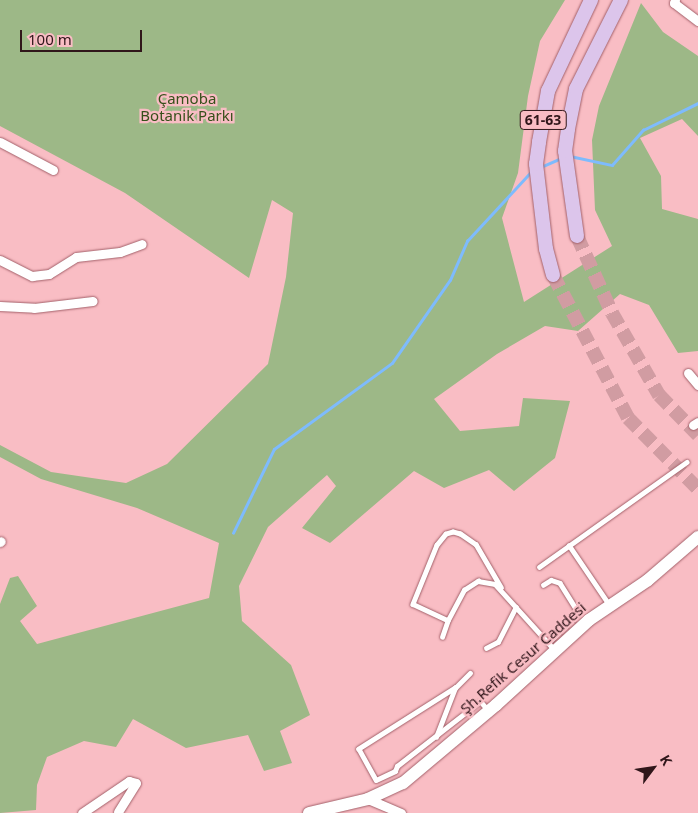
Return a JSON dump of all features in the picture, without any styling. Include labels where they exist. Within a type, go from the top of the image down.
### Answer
[{"type":"main road","name":"61-63","points":[[553,275],[546,249],[536,164],[548,91],[592,0]]},
{"type":"main road","name":"61-63","points":[[578,236],[572,212],[565,151],[576,89],[621,0]]},
{"type":"street","points":[[675,0],[674,3],[698,21]]},
{"type":"street","points":[[0,142],[53,170]]},
{"type":"street","points":[[0,260],[32,276],[50,274],[76,257],[120,252],[142,244]]},
{"type":"street","points":[[0,306],[34,308],[93,301]]},
{"type":"street","points":[[688,373],[698,385]]},
{"type":"street","name":"Şh.Refik Cesur Caddesi","points":[[308,813],[368,799],[403,782],[489,711],[552,648],[610,605],[648,580],[698,537]]},
{"type":"street","points":[[82,813],[129,781],[136,783],[118,812]]},
{"type":"street","points":[[368,799],[401,813]]},
{"type":"lane","points":[[539,568],[687,462]]},
{"type":"lane","points":[[448,620],[413,604],[437,545],[446,534],[460,534],[476,545],[500,588],[552,648],[574,619],[576,609],[560,583],[551,580],[543,585]]},
{"type":"lane","points":[[569,545],[610,605]]},
{"type":"lane","points":[[442,637],[448,620],[464,590],[471,585],[486,581],[500,588]]},
{"type":"lane","points":[[486,648],[498,642],[516,607]]},
{"type":"lane","points":[[470,673],[455,688],[359,749],[358,752],[380,781],[478,703],[482,703],[489,711]]},
{"type":"lane","points":[[436,738],[455,688]]},
{"type":"green space","name":"Çamoba Botanik Parkı","points":[[0,0],[565,0],[540,41],[528,96],[518,173],[502,218],[524,302],[612,246],[595,210],[592,140],[599,106],[641,3],[663,32],[698,56],[698,136],[682,119],[640,138],[661,176],[662,209],[698,219],[698,351],[678,353],[649,305],[620,294],[578,331],[545,326],[497,354],[434,399],[460,431],[519,426],[523,398],[570,401],[555,458],[514,491],[489,470],[444,488],[414,471],[330,543],[302,528],[336,486],[327,475],[268,527],[239,586],[242,621],[291,665],[310,715],[280,731],[292,763],[264,771],[248,735],[186,748],[133,719],[116,747],[84,741],[47,757],[37,785],[36,810],[0,813],[0,604],[10,578],[18,576],[37,606],[20,621],[37,644],[209,598],[219,543],[137,508],[41,479],[0,457],[0,445],[51,472],[126,483],[167,464],[268,364],[286,277],[293,213],[272,200],[249,278],[125,193],[0,126]]},
{"type":"waterway","points":[[570,156],[612,165],[643,130],[698,103]]},
{"type":"waterway","points":[[541,167],[561,158]]},
{"type":"waterway","points":[[233,533],[274,449],[392,363],[450,280],[467,241],[531,172]]},
{"type":"tunnel","points":[[577,236],[612,313],[659,395],[698,435]]},
{"type":"tunnel","points":[[553,275],[628,418],[698,489]]}]
